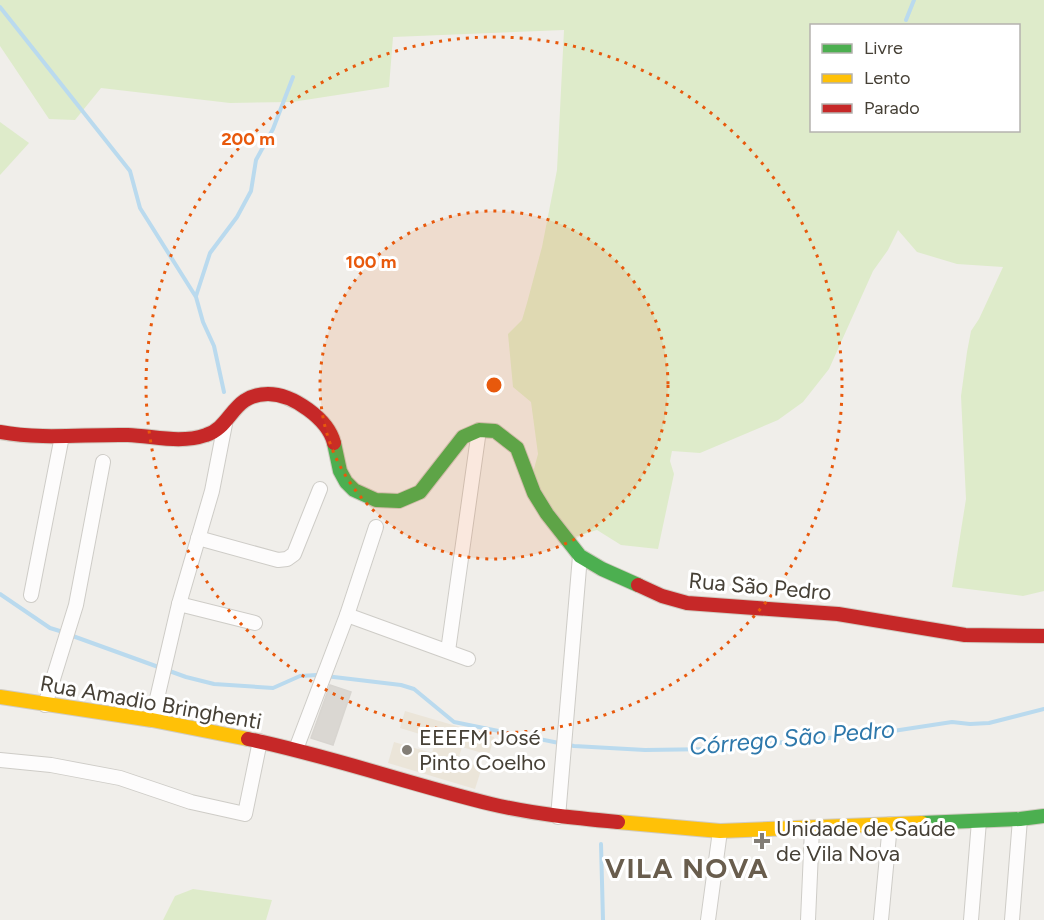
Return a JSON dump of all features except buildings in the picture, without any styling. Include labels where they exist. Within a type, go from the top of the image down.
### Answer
[{"type":"street","points":[[152,720],[164,661],[212,491],[225,424],[230,414],[249,398],[265,393],[285,397],[316,417],[330,432],[339,470],[349,485],[368,498],[391,503],[412,499],[463,438],[479,430]]},
{"type":"street","points":[[0,432],[21,436],[133,435],[181,440],[206,436],[216,432],[225,424]]},
{"type":"street","points":[[448,651],[479,430]]},
{"type":"street","name":"Rua São Pedro","points":[[479,430],[500,433],[517,447],[534,493],[546,514],[580,556],[662,596],[687,603],[838,614],[965,635],[1044,636]]},
{"type":"street","points":[[31,595],[62,436]]},
{"type":"street","points":[[45,705],[76,605],[103,462]]},
{"type":"street","points":[[198,538],[278,560],[286,560],[294,554],[320,489]]},
{"type":"street","points":[[296,749],[347,615],[376,527]]},
{"type":"street","points":[[558,817],[580,556]]},
{"type":"street","points":[[179,604],[255,623]]},
{"type":"street","points":[[347,615],[468,659]]},
{"type":"street","name":"Rua Amadio Bringhenti","points":[[0,697],[152,720],[260,741],[492,804],[558,817],[720,831],[812,829],[1044,816]]},
{"type":"street","points":[[0,760],[51,765],[120,778],[191,802],[245,814],[260,741]]},
{"type":"street","points":[[1012,920],[1020,819]]},
{"type":"street","points":[[971,920],[979,821]]},
{"type":"street","points":[[881,920],[890,824]]},
{"type":"street","points":[[808,920],[812,829]]},
{"type":"street","points":[[708,920],[720,831]]},
{"type":"shaded area","name":"EEEFM José Pinto Coelho","points":[[405,711],[494,737],[489,755],[462,747],[458,760],[482,767],[475,789],[388,763],[394,742],[432,753],[436,739],[400,728]]},
{"type":"green space","points":[[0,0],[1044,0],[1044,591],[1023,596],[952,587],[966,499],[961,396],[967,352],[971,331],[1003,267],[957,264],[917,252],[898,230],[888,250],[873,271],[829,369],[803,402],[778,420],[700,453],[672,451],[670,461],[674,474],[658,549],[621,545],[597,530],[568,539],[531,480],[538,454],[531,402],[513,387],[508,334],[522,320],[542,247],[557,170],[564,30],[393,37],[389,87],[292,102],[230,103],[101,88],[75,120],[49,119],[0,46]]},
{"type":"green space","points":[[0,122],[29,143],[0,175]]},
{"type":"green space","points":[[193,889],[272,900],[266,920],[163,920],[175,896]]},
{"type":"waterway","points":[[906,20],[914,0]]},
{"type":"waterway","points":[[0,7],[130,171],[140,208],[196,297],[203,322],[214,346],[224,392]]},
{"type":"waterway","points":[[196,296],[210,253],[237,217],[251,191],[256,160],[273,129],[293,77]]},
{"type":"waterway","name":"Córrego São Pedro","points":[[0,594],[50,628],[63,632]]},
{"type":"waterway","name":"Córrego São Pedro","points":[[70,635],[186,677],[214,684],[273,688],[300,676],[317,675],[401,685],[414,689],[454,722],[574,746],[645,750],[714,749],[880,733],[952,722],[989,723],[1044,709]]},
{"type":"waterway","points":[[601,844],[603,920]]},
{"type":"traffic: fast","points":[[334,443],[340,471],[354,490],[376,500],[399,501],[420,492],[463,437],[479,430],[495,431],[517,448],[534,493],[547,514],[580,556],[638,585]]},
{"type":"traffic: fast","points":[[922,823],[1044,816]]},
{"type":"traffic: slow","points":[[0,697],[152,720],[248,739]]},
{"type":"traffic: slow","points":[[618,822],[720,831],[922,823]]},
{"type":"traffic: jam","points":[[0,432],[48,436],[128,435],[177,439],[196,438],[215,431],[247,399],[256,395],[268,394],[288,398],[308,410],[325,425],[334,443]]},
{"type":"traffic: jam","points":[[638,585],[662,596],[687,603],[838,614],[965,635],[1044,636]]},
{"type":"traffic: jam","points":[[248,739],[491,804],[538,813],[618,822]]},
{"type":"place","name":"EEEFM José Pinto Coelho","points":[[407,750]]},
{"type":"place","name":"Unidade de Saúde de Vila Nova","points":[[762,841]]},
{"type":"district","name":"VILA NOVA","points":[[687,868]]}]
